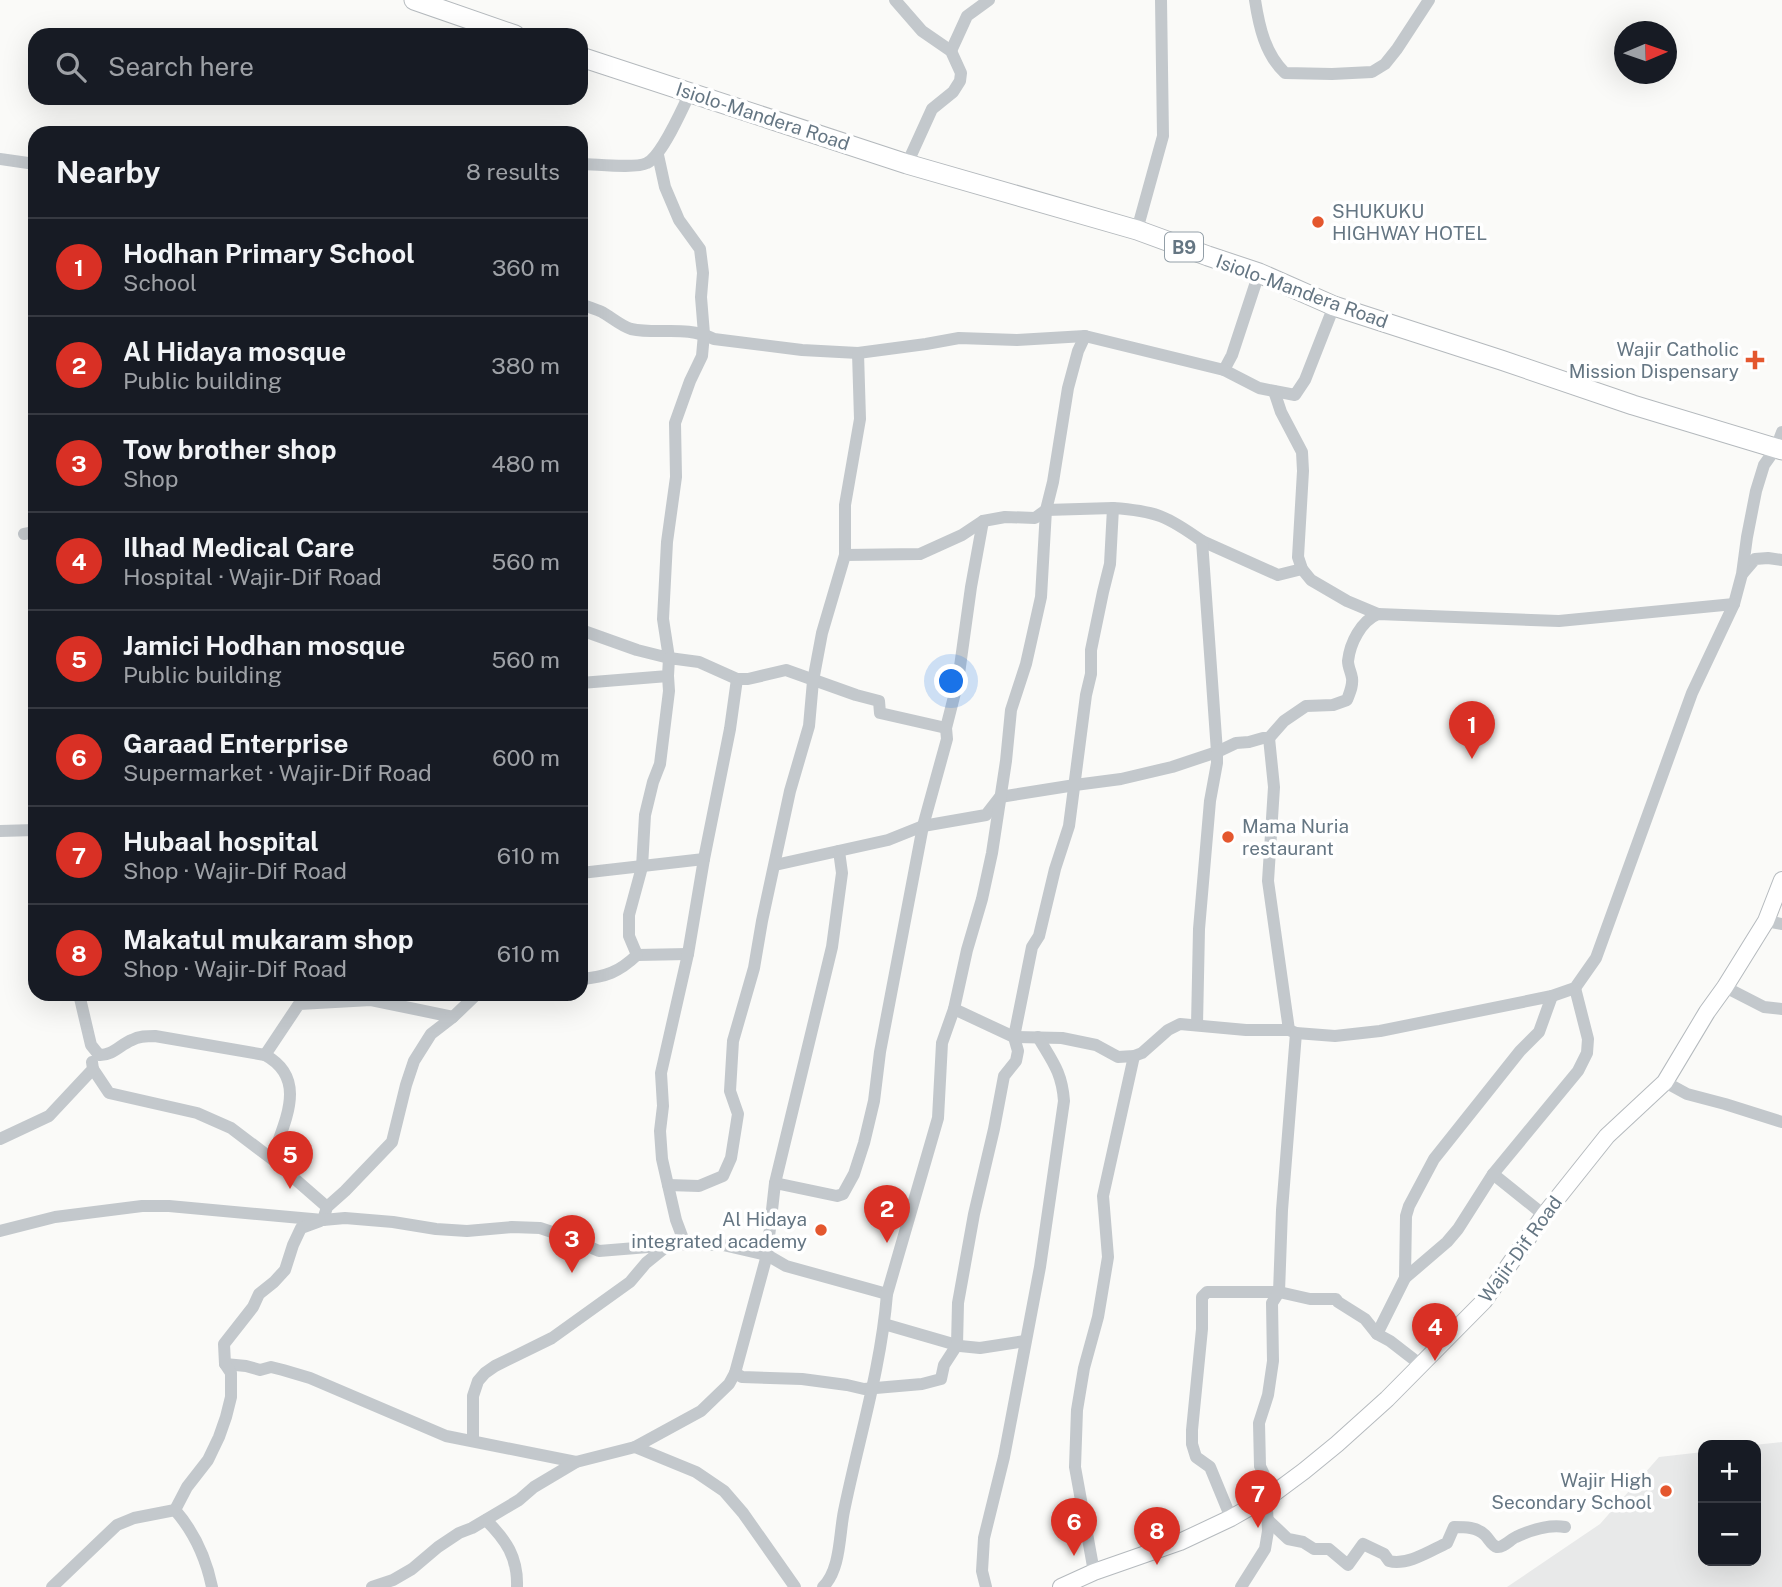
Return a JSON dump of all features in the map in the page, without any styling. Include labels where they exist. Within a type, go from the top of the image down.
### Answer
[{"type":"highway","points":[[414,0],[495,28]]},
{"type":"highway","name":"Isiolo-Mandera Road","points":[[588,59],[907,164],[1137,230],[1259,273],[1334,306],[1633,405],[1780,443]]},
{"type":"main road","name":"Wajir-Dif Road","points":[[1061,1587],[1094,1572],[1180,1542],[1273,1494],[1337,1444],[1387,1399],[1484,1301],[1544,1215],[1607,1136],[1665,1082],[1707,1012],[1774,923],[1782,880]]},
{"type":"street","points":[[895,0],[922,32],[950,51],[961,73],[960,81],[953,92],[932,109],[907,164]]},
{"type":"street","points":[[950,51],[967,16],[989,0]]},
{"type":"street","points":[[1137,230],[1163,136],[1161,0]]},
{"type":"street","points":[[1255,0],[1264,41],[1276,64],[1285,73],[1332,74],[1373,72],[1385,64],[1429,0]]},
{"type":"street","points":[[588,164],[634,166],[647,163],[658,155],[690,93]]},
{"type":"street","points":[[637,955],[629,936],[629,915],[642,867],[645,814],[660,764],[669,691],[669,658],[663,619],[667,542],[676,477],[676,423],[690,381],[702,356],[704,334],[700,249],[679,220],[666,187],[658,155]]},
{"type":"street","points":[[0,159],[28,163]]},
{"type":"street","points":[[1224,370],[1232,355],[1259,273]]},
{"type":"street","points":[[588,306],[629,328],[679,330],[704,334],[714,339],[776,347],[858,353],[959,338],[1017,340],[1085,336],[1224,370],[1259,388],[1295,395],[1305,380],[1334,306]]},
{"type":"street","points":[[822,1587],[830,1580],[835,1566],[844,1511],[873,1388],[887,1294],[938,1118],[942,1043],[954,1009],[992,853],[1011,710],[1026,664],[1041,597],[1045,510],[1053,481],[1068,388],[1085,336]]},
{"type":"street","points":[[668,1185],[699,1186],[723,1175],[731,1158],[737,1114],[730,1091],[733,1041],[754,968],[790,791],[809,726],[813,681],[822,633],[845,555],[845,505],[860,419],[858,353]]},
{"type":"street","points":[[1274,391],[1281,412],[1302,452],[1298,557],[1302,569],[1311,580],[1347,601],[1377,614],[1559,621],[1734,604]]},
{"type":"street","points":[[954,1009],[1014,1037],[1062,1038],[1096,1045],[1118,1057],[1142,1053],[1168,1030],[1181,1024],[1335,1036],[1380,1031],[1552,996],[1575,988],[1596,958],[1692,693],[1734,604],[1742,574],[1756,491],[1764,465],[1780,443]]},
{"type":"street","points":[[845,555],[920,554],[962,535],[983,521],[1004,517],[1035,518],[1045,510],[1113,508],[1142,510],[1160,515],[1177,523],[1202,541],[1278,575],[1302,569]]},
{"type":"street","points":[[735,1373],[742,1377],[802,1378],[864,1389],[922,1384],[941,1379],[944,1364],[957,1345],[958,1303],[974,1214],[1004,1076],[1016,1062],[1018,1051],[1014,1037],[1032,947],[1039,936],[1055,869],[1069,826],[1091,674],[1091,650],[1110,564],[1113,508]]},
{"type":"street","points":[[775,1182],[837,1196],[844,1194],[864,1143],[874,1101],[880,1052],[923,826],[947,739],[946,728],[958,681],[983,521]]},
{"type":"street","points":[[1197,1025],[1199,929],[1210,801],[1217,764],[1202,541]]},
{"type":"street","points":[[1742,574],[1755,559],[1782,560]]},
{"type":"street","points":[[1241,1587],[1265,1549],[1268,1520],[1266,1508],[1273,1494],[1260,1466],[1259,1423],[1268,1395],[1273,1361],[1272,1303],[1279,1292],[1292,1032],[1268,881],[1274,787],[1269,738],[1284,721],[1306,706],[1333,705],[1346,700],[1352,686],[1348,664],[1352,645],[1365,622],[1377,614]]},
{"type":"street","points":[[588,632],[637,650],[699,662],[737,679],[786,670],[879,701],[880,713],[946,728]]},
{"type":"street","points":[[588,682],[668,676]]},
{"type":"street","points":[[685,1244],[676,1220],[662,1159],[661,1073],[688,954],[737,679]]},
{"type":"street","points":[[775,865],[888,840],[923,826],[986,815],[1000,797],[1134,776],[1172,767],[1236,743],[1269,738]]},
{"type":"street","points":[[0,831],[28,830]]},
{"type":"street","points":[[372,1587],[393,1580],[412,1569],[459,1533],[519,1500],[534,1487],[576,1462],[635,1447],[701,1411],[730,1384],[767,1255],[775,1182],[832,947],[842,873],[839,850]]},
{"type":"street","points":[[588,872],[704,859]]},
{"type":"street","points":[[588,978],[601,977],[624,967],[637,955],[688,954]]},
{"type":"street","points":[[1725,987],[1764,1007],[1782,1009]]},
{"type":"street","points":[[1377,1334],[1405,1278],[1458,1229],[1493,1174],[1578,1071],[1587,1053],[1588,1039],[1575,988]]},
{"type":"street","points":[[1405,1278],[1406,1216],[1409,1206],[1434,1159],[1520,1051],[1539,1032],[1552,996]]},
{"type":"street","points":[[81,1001],[93,1069],[109,1093],[197,1113],[231,1128],[272,1159],[325,1213]]},
{"type":"street","points":[[81,1001],[91,1045],[99,1055],[106,1055],[131,1040],[156,1036],[265,1055],[276,1061],[286,1073],[291,1098],[272,1159]]},
{"type":"street","points":[[265,1055],[299,1004],[353,1001]]},
{"type":"street","points":[[376,1001],[453,1017]]},
{"type":"street","points":[[175,1510],[187,1487],[208,1461],[219,1437],[230,1397],[231,1373],[225,1364],[224,1344],[253,1307],[260,1293],[285,1270],[301,1228],[325,1213],[392,1142],[414,1061],[431,1034],[470,1001]]},
{"type":"street","points":[[986,1587],[982,1571],[985,1538],[1004,1457],[1040,1267],[1064,1101],[1063,1084],[1038,1037]]},
{"type":"street","points":[[1094,1572],[1074,1467],[1077,1409],[1084,1368],[1098,1317],[1108,1257],[1103,1196],[1134,1056]]},
{"type":"street","points":[[0,1139],[49,1116],[93,1069]]},
{"type":"street","points":[[1665,1082],[1687,1094],[1782,1122]]},
{"type":"street","points":[[1493,1174],[1544,1215]]},
{"type":"street","points":[[0,1231],[55,1217],[142,1206],[325,1213],[345,1218],[467,1231],[512,1227],[540,1228],[599,1251],[685,1244],[723,1245],[767,1255],[804,1272],[887,1294]]},
{"type":"street","points":[[473,1441],[473,1396],[478,1381],[485,1373],[552,1338],[630,1282],[646,1263],[668,1246]]},
{"type":"street","points":[[1231,1518],[1210,1467],[1196,1457],[1192,1444],[1202,1329],[1202,1297],[1207,1292],[1279,1292],[1310,1299],[1336,1299],[1365,1319],[1377,1334],[1421,1365]]},
{"type":"street","points":[[884,1325],[957,1345],[980,1348],[1025,1341]]},
{"type":"street","points":[[225,1364],[260,1370],[271,1367],[310,1378],[446,1436],[576,1462]]},
{"type":"street","points":[[635,1447],[696,1472],[724,1491],[743,1513],[795,1587]]},
{"type":"street","points":[[52,1587],[117,1525],[134,1518],[175,1510]]},
{"type":"street","points":[[175,1510],[189,1526],[200,1546],[212,1587]]},
{"type":"street","points":[[486,1520],[509,1546],[515,1563],[517,1587]]},
{"type":"street","points":[[1268,1520],[1288,1539],[1303,1542],[1314,1549],[1329,1549],[1348,1565],[1363,1545],[1384,1554],[1389,1561],[1397,1564],[1416,1558],[1447,1543],[1454,1527],[1469,1527],[1483,1533],[1498,1547],[1541,1527],[1565,1527]]},
{"type":"shaded area","name":"Wajir High Secondary School","points":[[1782,1442],[1782,1587],[1507,1587],[1600,1524],[1659,1457],[1698,1453],[1698,1566],[1761,1566],[1761,1444]]},
{"type":"place","name":"SHUKUKU HIGHWAY HOTEL","points":[[1318,222]]},
{"type":"place","name":"Wajir Catholic Mission Dispensary","points":[[1755,360]]},
{"type":"place","name":"Hodhan Primary School","points":[[1472,759]]},
{"type":"place","name":"Mama Nuria restaurant","points":[[1228,837]]},
{"type":"place","name":"Jamici Hodhan mosque","points":[[290,1189]]},
{"type":"place","name":"Al Hidaya integrated academy","points":[[821,1230]]},
{"type":"place","name":"Al Hidaya mosque","points":[[887,1243]]},
{"type":"place","name":"Tow brother shop","points":[[572,1273]]},
{"type":"place","name":"Ilhad Medical Care","points":[[1435,1361]]},
{"type":"place","name":"Wajir High Secondary School","points":[[1666,1491]]},
{"type":"place","name":"Hubaal hospital","points":[[1258,1528]]},
{"type":"place","name":"Garaad Enterprise","points":[[1074,1556]]},
{"type":"place","name":"Makatul mukaram shop","points":[[1157,1565]]}]
